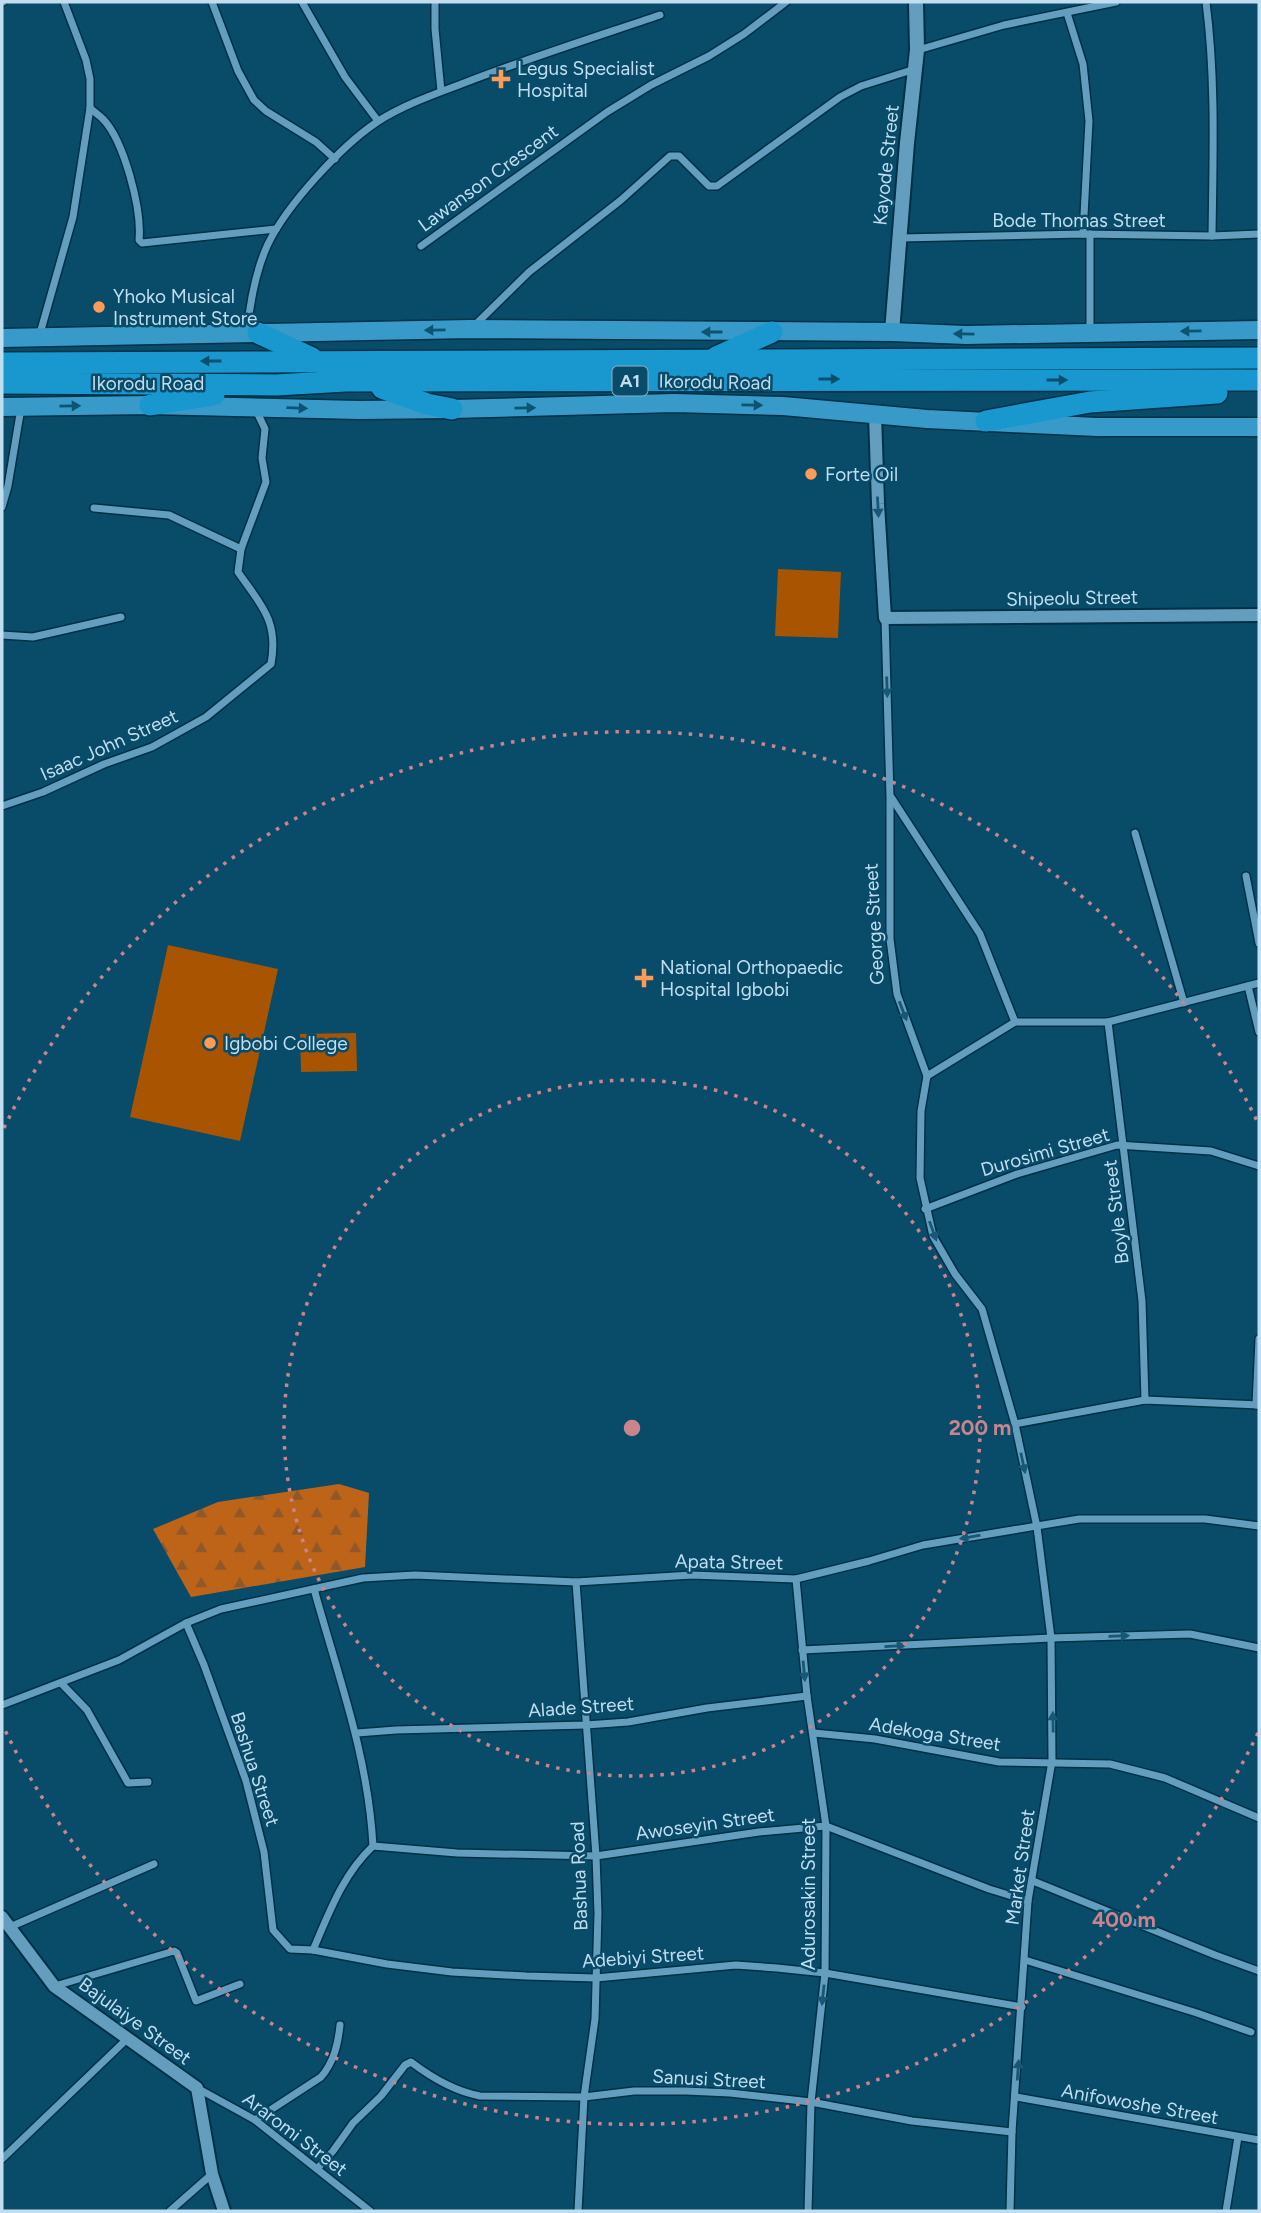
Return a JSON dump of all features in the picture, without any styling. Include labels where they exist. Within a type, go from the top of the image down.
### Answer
[{"type":"highway","points":[[708,361],[772,332]]},
{"type":"highway","points":[[253,333],[317,360]]},
{"type":"highway","name":"Ikorodu Road","points":[[2,363],[1259,358]]},
{"type":"highway","points":[[986,421],[1090,402],[1220,392],[1258,380]]},
{"type":"highway","name":"Ikorodu Road","points":[[2,383],[276,385],[346,381],[1258,380]]},
{"type":"highway","points":[[346,381],[390,390],[427,404],[452,409]]},
{"type":"highway","points":[[150,405],[276,385]]},
{"type":"main road","name":"Kayode Street","points":[[892,332],[898,238],[916,68],[916,2]]},
{"type":"main road","points":[[2,338],[470,329],[892,332],[966,335],[1259,330]]},
{"type":"main road","name":"Ikorodu Road","points":[[2,407],[150,405],[359,410],[674,403],[783,406],[876,415],[1090,426],[1259,427]]},
{"type":"street","points":[[39,338],[73,217],[90,108],[90,79],[86,60],[64,2]]},
{"type":"street","points":[[212,2],[238,71],[254,100],[316,142],[335,159]]},
{"type":"street","points":[[302,2],[345,77],[378,121]]},
{"type":"street","points":[[435,2],[441,91]]},
{"type":"street","name":"Lawanson Crescent","points":[[421,246],[607,112],[651,85],[709,56],[786,2]]},
{"type":"street","points":[[917,50],[1004,25],[1116,2]]},
{"type":"street","points":[[1206,2],[1212,44],[1214,107],[1212,236]]},
{"type":"street","points":[[1067,13],[1083,64],[1090,121],[1086,234],[1090,332]]},
{"type":"street","points":[[253,333],[255,281],[276,229],[314,181],[378,121],[441,91],[510,65],[660,15]]},
{"type":"street","points":[[470,329],[529,272],[612,207],[670,156],[679,156],[709,186],[717,186],[840,97],[861,86],[916,68]]},
{"type":"street","points":[[90,108],[104,120],[124,160],[133,187],[140,226],[139,240],[142,243],[276,229]]},
{"type":"street","name":"Bode Thomas Street","points":[[898,238],[1259,234]]},
{"type":"street","points":[[2,507],[22,407]]},
{"type":"street","points":[[94,508],[169,516],[240,550],[260,504],[266,482],[262,458],[265,429],[254,407]]},
{"type":"street","name":"George Street","points":[[876,415],[890,797],[890,939],[897,994],[927,1076],[921,1111],[920,1178],[933,1236],[955,1273],[982,1309],[1015,1424],[1037,1527]]},
{"type":"street","name":"Isaac John Street","points":[[2,806],[152,747],[206,717],[271,664],[274,651],[268,612],[238,572],[240,550]]},
{"type":"street","name":"Shipeolu Street","points":[[885,618],[1259,615]]},
{"type":"street","points":[[2,635],[33,637],[121,617]]},
{"type":"street","points":[[890,797],[980,934],[1015,1023]]},
{"type":"street","points":[[1135,833],[1184,1003]]},
{"type":"street","points":[[1246,876],[1259,943]]},
{"type":"street","points":[[927,1076],[1015,1023],[1108,1022],[1259,983]]},
{"type":"street","points":[[1248,986],[1259,1032]]},
{"type":"street","name":"Boyle Street","points":[[1108,1022],[1142,1301],[1145,1400]]},
{"type":"street","name":"Durosimi Street","points":[[925,1209],[1017,1174],[1110,1146],[1211,1150],[1259,1166]]},
{"type":"street","points":[[1015,1424],[1145,1400],[1257,1405],[1259,1339]]},
{"type":"street","name":"Apata Street","points":[[2,1705],[119,1660],[196,1618],[221,1609],[363,1578],[415,1575],[576,1582],[691,1575],[796,1579],[923,1545],[1079,1519],[1205,1519],[1259,1526]]},
{"type":"street","name":"Market Street","points":[[1010,2211],[1012,2132],[1028,1901],[1052,1761],[1051,1638],[1037,1527]]},
{"type":"street","name":"Adurosakin Street","points":[[796,1579],[807,1696],[826,1826],[825,1973],[811,2102],[808,2211]]},
{"type":"street","name":"Bashua Road","points":[[576,1582],[596,1856],[595,2019],[584,2097],[578,2211]]},
{"type":"street","points":[[313,1950],[334,1901],[359,1859],[373,1846],[371,1807],[357,1733],[314,1589]]},
{"type":"street","name":"Bashua Street","points":[[186,1623],[246,1781],[264,1852],[273,1930]]},
{"type":"street","points":[[803,1650],[1190,1634],[1259,1648]]},
{"type":"street","points":[[61,1683],[87,1710],[128,1783],[148,1782]]},
{"type":"street","name":"Alade Street","points":[[357,1733],[586,1725],[807,1696]]},
{"type":"street","name":"Adekoga Street","points":[[814,1733],[875,1739],[999,1762],[1110,1764],[1165,1778],[1259,1818]]},
{"type":"street","name":"Awoseyin Street","points":[[373,1846],[457,1853],[596,1856],[760,1832],[826,1826],[989,1889],[1028,1901]]},
{"type":"street","points":[[6,1922],[154,1864]]},
{"type":"street","points":[[1033,1881],[1259,1971]]},
{"type":"street","name":"Bajulaiye Street","points":[[6,1922],[54,1986],[126,2040],[197,2088],[212,2174],[224,2211]]},
{"type":"street","name":"Adebiyi Street","points":[[273,1930],[290,1949],[313,1950],[375,1962],[452,1972],[596,1978],[736,1965],[825,1973],[1022,2007]]},
{"type":"street","points":[[54,1986],[173,1951],[177,1953],[196,2001],[240,1984]]},
{"type":"street","points":[[1025,1960],[1251,2032]]},
{"type":"street","points":[[255,2120],[321,2077],[329,2068],[335,2052],[340,2025]]},
{"type":"street","points":[[2,2159],[126,2040]]},
{"type":"street","name":"Sanusi Street","points":[[317,2169],[353,2123],[381,2096],[405,2065],[411,2062],[440,2082],[464,2093],[480,2096],[584,2097],[634,2091],[686,2091],[811,2102],[912,2121],[1012,2132]]},
{"type":"street","name":"Araromi Street","points":[[197,2088],[255,2120],[370,2211]]},
{"type":"street","name":"Anifowoshe Street","points":[[1016,2097],[1259,2140]]},
{"type":"street","points":[[1226,2211],[1238,2137]]},
{"type":"street","points":[[170,2211],[212,2174]]},
{"type":"green space","points":[[339,1484],[369,1493],[365,1567],[191,1597],[153,1529],[218,1502]]},
{"type":"shaded area","points":[[778,569],[841,572],[838,638],[775,636]]},
{"type":"shaded area","points":[[168,945],[278,969],[240,1141],[130,1117]]},
{"type":"shaded area","points":[[356,1033],[357,1071],[301,1072],[300,1034]]},
{"type":"place","name":"Legus Specialist Hospital","points":[[501,79]]},
{"type":"place","name":"Yhoko Musical Instrument Store","points":[[99,307]]},
{"type":"place","name":"Forte Oil","points":[[811,474]]},
{"type":"place","name":"National Orthopaedic Hospital Igbobi","points":[[644,978]]},
{"type":"place","name":"Igbobi College","points":[[210,1043]]}]
